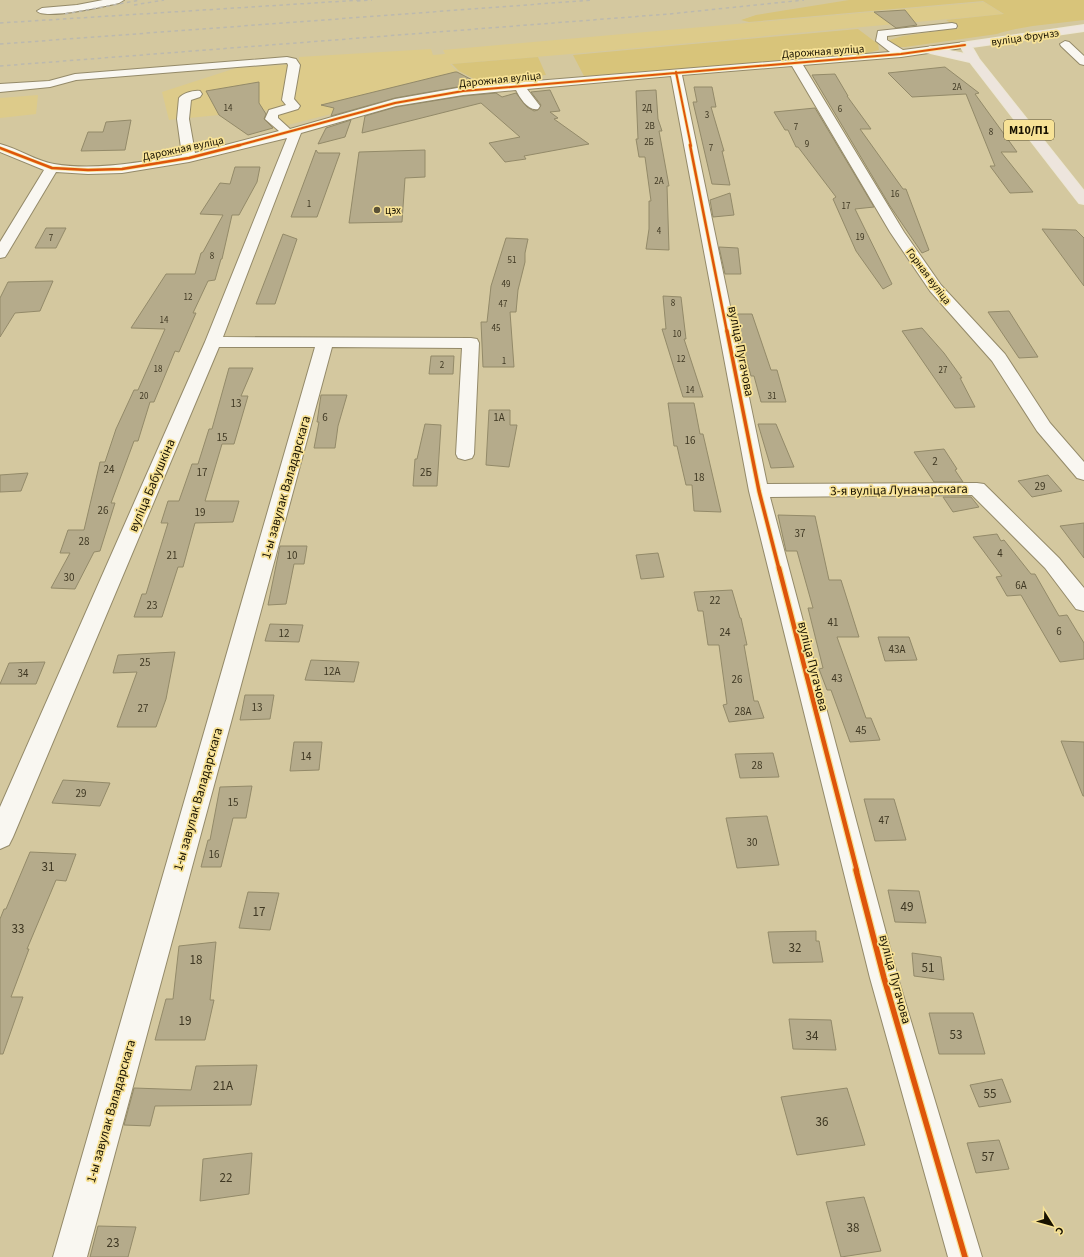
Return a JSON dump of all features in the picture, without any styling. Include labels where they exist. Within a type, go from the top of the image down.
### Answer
[{"type":"main road","name":"вуліца Фрунзэ","points":[[965,45],[1084,28]]},
{"type":"main road","name":"М10/П1","points":[[965,45],[974,60],[1084,200]]},
{"type":"main road","points":[[930,50],[974,60]]},
{"type":"street","points":[[42,11],[78,8],[120,0]]},
{"type":"street","points":[[901,54],[881,41],[882,33],[952,26]]},
{"type":"street","points":[[1078,43],[1065,44],[1084,62]]},
{"type":"street","name":"Дарожная вуліца","points":[[0,148],[52,168],[88,170],[122,169],[188,158],[292,133],[395,103],[463,91],[901,54],[965,45]]},
{"type":"street","points":[[0,88],[50,84],[75,77],[287,60],[292,61],[294,65],[288,100],[294,106],[273,113],[270,119],[292,133]]},
{"type":"street","name":"Горная вуліца","points":[[795,62],[897,232],[935,288],[999,358],[1043,427],[1084,474]]},
{"type":"street","name":"вуліца Пугачова","points":[[676,72],[759,491],[884,978],[965,1257]]},
{"type":"street","points":[[520,86],[522,91],[534,106]]},
{"type":"street","points":[[188,158],[183,119],[185,98],[196,94]]},
{"type":"street","name":"вуліца Бабушкіна","points":[[0,836],[213,342],[292,133]]},
{"type":"street","points":[[0,254],[52,168]]},
{"type":"street","points":[[213,342],[470,342],[465,454]]},
{"type":"street","name":"1-ы завулак Валадарскага","points":[[70,1257],[325,342]]},
{"type":"street","name":"3-я вуліца Луначарскага","points":[[759,491],[977,488],[1052,563],[1084,603]]},
{"type":"shaded area","points":[[849,0],[1084,0],[1084,20],[1029,27],[997,34],[897,47],[886,41],[903,36],[959,28],[946,20],[1004,14],[983,1],[749,22],[741,20],[756,15]]},
{"type":"shaded area","points":[[984,2],[1003,14],[450,64],[457,71],[470,79],[248,135],[237,128],[261,121],[269,112],[268,110],[169,120],[162,92],[236,68],[299,64],[299,57],[431,49],[433,55],[445,54],[443,50]]},
{"type":"shaded area","points":[[858,29],[878,44],[879,50],[856,55],[584,76],[573,55]]},
{"type":"shaded area","points":[[538,57],[546,75],[505,79],[506,82],[431,90],[474,79],[459,71],[452,64]]},
{"type":"shaded area","points":[[38,95],[36,114],[0,118],[0,98]]},
{"type":"building","points":[[905,10],[917,25],[896,28],[874,12]]},
{"type":"building","points":[[945,67],[979,93],[975,94],[1017,152],[1001,152],[1033,192],[1010,193],[990,166],[995,166],[966,94],[912,97],[888,73]]},
{"type":"building","points":[[455,72],[480,84],[395,98],[331,116],[334,108],[321,105]]},
{"type":"building","points":[[835,74],[847,96],[871,129],[860,129],[903,189],[906,189],[929,250],[922,253],[890,206],[812,75]]},
{"type":"building","points":[[259,82],[259,103],[266,114],[264,119],[273,128],[248,135],[219,115],[206,91]]},
{"type":"building","points":[[694,87],[712,87],[716,107],[711,107],[724,151],[722,151],[730,185],[712,184],[693,102],[697,102]]},
{"type":"building","points":[[550,90],[560,111],[550,112],[558,118],[554,119],[589,144],[524,156],[526,159],[505,162],[489,143],[520,137],[481,103],[362,133],[365,116],[396,107],[463,96],[496,93],[502,97],[516,93],[527,107],[534,111],[538,110],[541,105],[531,92]]},
{"type":"building","points":[[656,90],[658,119],[662,131],[659,131],[669,186],[667,186],[669,250],[646,249],[649,229],[649,201],[651,201],[645,157],[639,157],[636,139],[638,139],[636,91]]},
{"type":"building","points":[[815,108],[874,207],[855,209],[892,284],[883,289],[856,251],[833,199],[836,197],[798,147],[796,147],[788,130],[785,130],[774,112]]},
{"type":"building","points":[[131,120],[125,150],[81,151],[88,132],[103,132],[106,122]]},
{"type":"building","points":[[351,120],[345,137],[318,144],[326,128]]},
{"type":"building","points":[[316,150],[318,153],[340,153],[317,217],[291,217]]},
{"type":"building","points":[[425,150],[425,177],[405,178],[402,222],[349,223],[359,152]]},
{"type":"building","points":[[235,167],[260,167],[257,182],[239,215],[232,215],[222,259],[215,280],[208,281],[193,313],[196,313],[179,352],[175,351],[154,402],[150,402],[138,441],[134,441],[111,503],[115,503],[100,551],[94,552],[75,589],[51,588],[70,553],[60,553],[68,530],[84,530],[100,462],[105,462],[116,429],[134,390],[138,390],[165,329],[131,328],[166,274],[195,274],[201,253],[203,252],[223,215],[200,214],[220,183],[230,184]]},
{"type":"building","points":[[730,193],[734,215],[713,217],[710,200]]},
{"type":"building","points":[[46,228],[66,228],[56,248],[35,248]]},
{"type":"building","points":[[1042,229],[1076,230],[1084,238],[1084,286]]},
{"type":"building","points":[[283,234],[297,239],[275,304],[256,304]]},
{"type":"building","points":[[506,238],[528,239],[525,262],[518,290],[516,312],[510,312],[514,367],[483,367],[481,322],[487,322],[491,286]]},
{"type":"building","points":[[719,247],[738,248],[741,274],[725,274]]},
{"type":"building","points":[[53,281],[40,311],[15,313],[0,337],[0,298],[8,282]]},
{"type":"building","points":[[663,296],[681,297],[686,339],[684,339],[703,397],[683,397],[662,329],[666,329]]},
{"type":"building","points":[[1009,311],[1038,357],[1019,358],[988,312]]},
{"type":"building","points":[[734,314],[752,314],[771,370],[777,370],[786,402],[761,402],[754,376],[751,376]]},
{"type":"building","points":[[922,328],[944,353],[962,378],[960,378],[975,407],[955,408],[902,331]]},
{"type":"building","points":[[431,356],[454,356],[453,374],[429,374]]},
{"type":"building","points":[[229,368],[253,368],[241,396],[248,396],[234,444],[222,444],[205,501],[239,501],[233,522],[195,523],[183,567],[178,567],[162,617],[134,617],[142,594],[146,594],[168,523],[161,523],[168,501],[179,501],[192,464],[198,464],[209,429],[212,429]]},
{"type":"building","points":[[321,395],[347,395],[338,426],[335,448],[314,448],[319,422],[317,422]]},
{"type":"building","points":[[668,403],[694,403],[700,434],[703,434],[721,512],[694,511],[692,485],[686,485],[677,446],[674,446]]},
{"type":"building","points":[[489,410],[510,410],[510,425],[517,425],[509,467],[486,465]]},
{"type":"building","points":[[425,424],[441,425],[437,486],[413,486],[415,459],[417,459]]},
{"type":"building","points":[[758,424],[776,424],[794,467],[771,468]]},
{"type":"building","points":[[944,449],[957,469],[955,470],[963,482],[934,482],[914,452]]},
{"type":"building","points":[[28,473],[21,491],[0,492],[0,475]]},
{"type":"building","points":[[1048,475],[1062,491],[1032,497],[1018,481]]},
{"type":"building","points":[[943,497],[971,497],[979,507],[953,512]]},
{"type":"building","points":[[778,515],[815,516],[829,580],[841,580],[859,637],[837,637],[866,718],[871,718],[880,740],[850,742],[831,690],[827,690],[819,669],[823,668],[808,608],[813,608],[797,551],[786,551]]},
{"type":"building","points":[[1084,523],[1084,558],[1060,526]]},
{"type":"building","points":[[997,534],[1001,541],[1004,540],[1031,574],[1035,574],[1059,616],[1067,615],[1084,643],[1084,659],[1060,662],[1021,595],[1007,596],[996,577],[1002,576],[973,537]]},
{"type":"building","points":[[280,546],[307,546],[304,564],[294,564],[286,604],[268,605]]},
{"type":"building","points":[[658,553],[664,577],[641,579],[636,555]]},
{"type":"building","points":[[732,590],[741,618],[747,645],[744,645],[754,701],[758,701],[764,718],[729,722],[723,705],[727,704],[719,645],[708,645],[703,611],[698,611],[694,592]]},
{"type":"building","points":[[270,624],[303,625],[299,642],[265,641]]},
{"type":"building","points":[[878,637],[909,637],[917,660],[885,661]]},
{"type":"building","points":[[175,652],[166,699],[156,727],[117,727],[137,672],[113,673],[118,655]]},
{"type":"building","points":[[311,660],[359,662],[354,682],[305,680]]},
{"type":"building","points":[[45,662],[36,684],[0,684],[9,663]]},
{"type":"building","points":[[245,695],[274,695],[270,719],[240,720]]},
{"type":"building","points":[[1061,741],[1084,742],[1084,796],[1083,796]]},
{"type":"building","points":[[294,742],[322,742],[319,770],[290,771]]},
{"type":"building","points":[[773,753],[779,777],[740,778],[735,754]]},
{"type":"building","points":[[63,780],[110,783],[100,806],[52,803]]},
{"type":"building","points":[[252,786],[246,818],[233,818],[221,867],[201,867],[208,840],[210,840],[220,787]]},
{"type":"building","points":[[864,799],[894,799],[906,840],[875,841]]},
{"type":"building","points":[[767,816],[779,865],[737,868],[726,818]]},
{"type":"building","points":[[30,852],[76,854],[66,881],[56,880],[27,949],[29,949],[11,997],[23,997],[3,1054],[0,1054],[0,919],[4,909],[6,909]]},
{"type":"building","points":[[888,890],[919,891],[926,923],[895,922]]},
{"type":"building","points":[[248,892],[279,893],[270,930],[239,928]]},
{"type":"building","points":[[816,931],[816,941],[819,941],[823,962],[773,963],[768,932]]},
{"type":"building","points":[[216,942],[210,1000],[214,1000],[205,1040],[155,1040],[166,999],[173,999],[179,946]]},
{"type":"building","points":[[912,953],[941,957],[944,980],[914,976]]},
{"type":"building","points":[[929,1013],[973,1013],[985,1054],[939,1054]]},
{"type":"building","points":[[789,1019],[831,1020],[836,1050],[793,1049]]},
{"type":"building","points":[[257,1065],[251,1105],[155,1106],[150,1126],[124,1125],[134,1088],[191,1090],[196,1066]]},
{"type":"building","points":[[1002,1079],[1011,1102],[979,1107],[970,1085]]},
{"type":"building","points":[[847,1088],[865,1145],[797,1155],[781,1097]]},
{"type":"building","points":[[999,1140],[1009,1169],[976,1173],[967,1143]]},
{"type":"building","points":[[252,1153],[249,1194],[200,1201],[203,1159]]},
{"type":"building","points":[[864,1197],[881,1251],[841,1257],[826,1202]]},
{"type":"building","points":[[98,1226],[136,1227],[128,1257],[90,1257]]},
{"type":"railway","points":[[65,14],[140,0]]},
{"type":"railway","points":[[134,5],[164,0]]},
{"type":"railway","points":[[0,23],[361,0]]},
{"type":"railway","points":[[357,1],[372,0]]},
{"type":"railway","points":[[0,44],[593,0]]},
{"type":"railway","points":[[0,66],[669,14],[804,0]]},
{"type":"cycle path","points":[[0,148],[52,168],[88,170],[122,169],[189,158],[296,131],[395,103],[463,91],[901,54],[965,45]]},
{"type":"cycle path","points":[[676,72],[759,491],[884,978],[965,1257]]},
{"type":"place","name":"цэх","points":[[377,210]]}]
